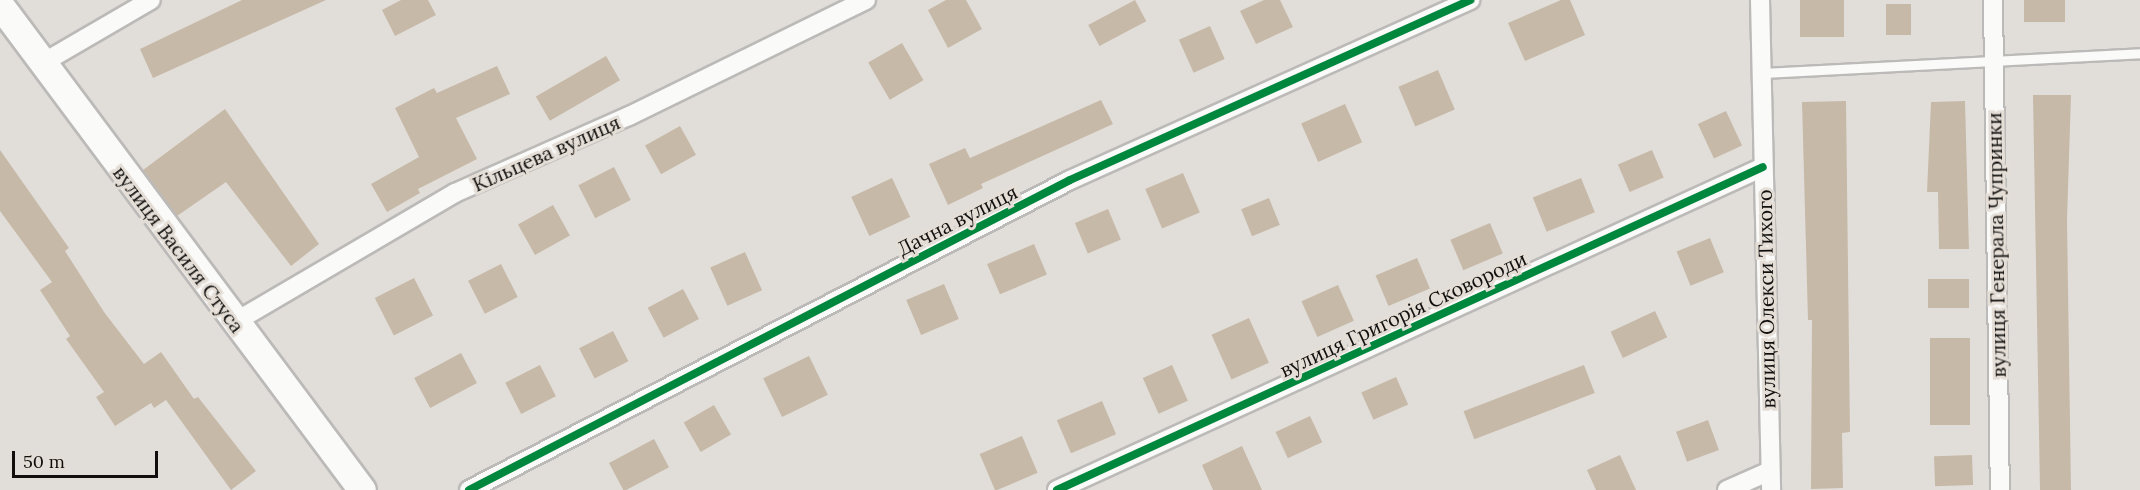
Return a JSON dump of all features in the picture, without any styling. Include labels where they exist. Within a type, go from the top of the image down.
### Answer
[{"type":"street","points":[[41,64],[151,0]]},
{"type":"street","name":"Кільцева вулиця","points":[[235,322],[455,193],[629,116],[866,0]]},
{"type":"street","name":"Дачна вулиця","points":[[469,490],[1070,180],[1470,0]]},
{"type":"street","name":"вулиця Олекси Тихого","points":[[1760,0],[1771,490]]},
{"type":"street","name":"вулиця Генерала Чупринки","points":[[1993,0],[2000,490]]},
{"type":"street","name":"вулиця Василя Стуса","points":[[0,5],[41,64],[362,490]]},
{"type":"street","name":"вулиця Григорія Сковороди","points":[[1057,490],[1763,167]]},
{"type":"street","points":[[1727,490],[1770,471]]},
{"type":"lane","points":[[1763,73],[1993,57],[2140,53]]},
{"type":"building","points":[[242,0],[326,0],[153,78],[140,49]]},
{"type":"building","points":[[401,0],[428,0],[436,15],[395,36],[382,10]]},
{"type":"building","points":[[946,0],[966,0],[982,29],[948,48],[928,10]]},
{"type":"building","points":[[1135,0],[1146,21],[1099,46],[1088,25]]},
{"type":"building","points":[[1264,0],[1280,0],[1293,27],[1256,44],[1240,11]]},
{"type":"building","points":[[1561,0],[1570,0],[1585,35],[1525,61],[1508,23]]},
{"type":"building","points":[[1800,0],[1844,0],[1844,37],[1800,37]]},
{"type":"building","points":[[2024,0],[2065,0],[2065,22],[2024,22]]},
{"type":"building","points":[[1886,4],[1911,4],[1911,35],[1886,35]]},
{"type":"building","points":[[1210,26],[1225,59],[1194,73],[1179,40]]},
{"type":"building","points":[[902,43],[924,80],[890,100],[868,62]]},
{"type":"building","points":[[606,56],[620,80],[550,121],[536,96]]},
{"type":"building","points":[[497,66],[510,94],[456,118],[477,159],[418,189],[420,193],[387,212],[371,184],[419,157],[395,108],[434,88],[437,93]]},
{"type":"building","points":[[1438,70],[1455,110],[1415,126],[1398,87]]},
{"type":"building","points":[[2033,95],[2071,95],[2067,220],[2071,490],[2040,490]]},
{"type":"building","points":[[1101,100],[1113,124],[981,184],[983,188],[948,205],[929,164],[965,148],[970,158]]},
{"type":"building","points":[[1846,101],[1850,432],[1842,433],[1843,488],[1811,489],[1812,320],[1808,320],[1802,102]]},
{"type":"building","points":[[1965,101],[1969,249],[1939,249],[1938,192],[1927,192],[1931,102]]},
{"type":"building","points":[[1345,104],[1362,142],[1318,162],[1301,124]]},
{"type":"building","points":[[225,109],[319,244],[291,266],[226,182],[177,216],[143,170]]},
{"type":"building","points":[[1726,111],[1742,145],[1714,159],[1698,124]]},
{"type":"building","points":[[680,126],[696,155],[661,174],[645,145]]},
{"type":"building","points":[[0,150],[69,248],[65,251],[104,312],[144,364],[161,352],[194,399],[198,397],[256,471],[231,490],[166,400],[154,408],[151,403],[115,426],[96,397],[104,392],[66,339],[70,336],[40,290],[52,282],[0,211]]},
{"type":"building","points":[[1652,150],[1664,178],[1630,192],[1618,164]]},
{"type":"building","points":[[614,167],[631,200],[595,218],[578,185]]},
{"type":"building","points":[[1183,173],[1200,213],[1162,229],[1145,189]]},
{"type":"building","points":[[892,178],[910,217],[869,236],[851,197]]},
{"type":"building","points":[[1581,178],[1595,212],[1547,232],[1533,197]]},
{"type":"building","points":[[1269,198],[1280,225],[1252,236],[1241,209]]},
{"type":"building","points":[[553,205],[570,236],[535,255],[518,224]]},
{"type":"building","points":[[1108,209],[1121,239],[1088,253],[1075,223]]},
{"type":"building","points":[[1490,223],[1503,253],[1463,270],[1450,240]]},
{"type":"building","points":[[1710,238],[1724,272],[1690,286],[1677,251]]},
{"type":"building","points":[[1034,244],[1047,274],[1000,294],[987,264]]},
{"type":"building","points":[[745,252],[762,290],[727,306],[710,267]]},
{"type":"building","points":[[1417,258],[1430,288],[1388,306],[1376,276]]},
{"type":"building","points":[[501,264],[518,297],[485,314],[468,281]]},
{"type":"building","points":[[414,278],[433,315],[394,335],[375,298]]},
{"type":"building","points":[[1928,279],[1969,279],[1969,308],[1928,308]]},
{"type":"building","points":[[944,284],[959,319],[921,335],[906,300]]},
{"type":"building","points":[[1338,285],[1354,321],[1317,337],[1301,301]]},
{"type":"building","points":[[683,289],[699,319],[664,338],[648,308]]},
{"type":"building","points":[[1655,311],[1667,337],[1623,358],[1611,332]]},
{"type":"building","points":[[1249,318],[1269,363],[1231,379],[1212,335]]},
{"type":"building","points":[[613,331],[628,361],[595,379],[579,348]]},
{"type":"building","points":[[1930,338],[1970,338],[1970,425],[1930,425]]},
{"type":"building","points":[[461,353],[477,383],[430,408],[414,378]]},
{"type":"building","points":[[809,356],[828,395],[782,417],[763,378]]},
{"type":"building","points":[[540,365],[556,396],[521,414],[505,383]]},
{"type":"building","points":[[1172,365],[1188,401],[1159,414],[1143,378]]},
{"type":"building","points":[[1584,365],[1595,393],[1474,439],[1464,411]]},
{"type":"building","points":[[1396,377],[1408,404],[1373,420],[1361,392]]},
{"type":"building","points":[[1102,401],[1116,434],[1071,453],[1057,420]]},
{"type":"building","points":[[714,405],[731,434],[701,452],[684,423]]},
{"type":"building","points":[[1310,416],[1322,442],[1288,458],[1276,432]]},
{"type":"building","points":[[1708,420],[1719,450],[1687,462],[1676,432]]},
{"type":"building","points":[[1022,436],[1038,473],[995,490],[980,454]]},
{"type":"building","points":[[654,439],[669,467],[623,490],[609,463]]},
{"type":"building","points":[[1242,446],[1262,490],[1213,490],[1202,465]]},
{"type":"building","points":[[1620,455],[1636,490],[1596,490],[1587,470]]},
{"type":"building","points":[[1972,455],[1973,485],[1935,486],[1934,456]]},
{"type":"cycle path","points":[[469,490],[1070,180],[1470,0]]},
{"type":"cycle path","points":[[1057,490],[1763,167]]}]
